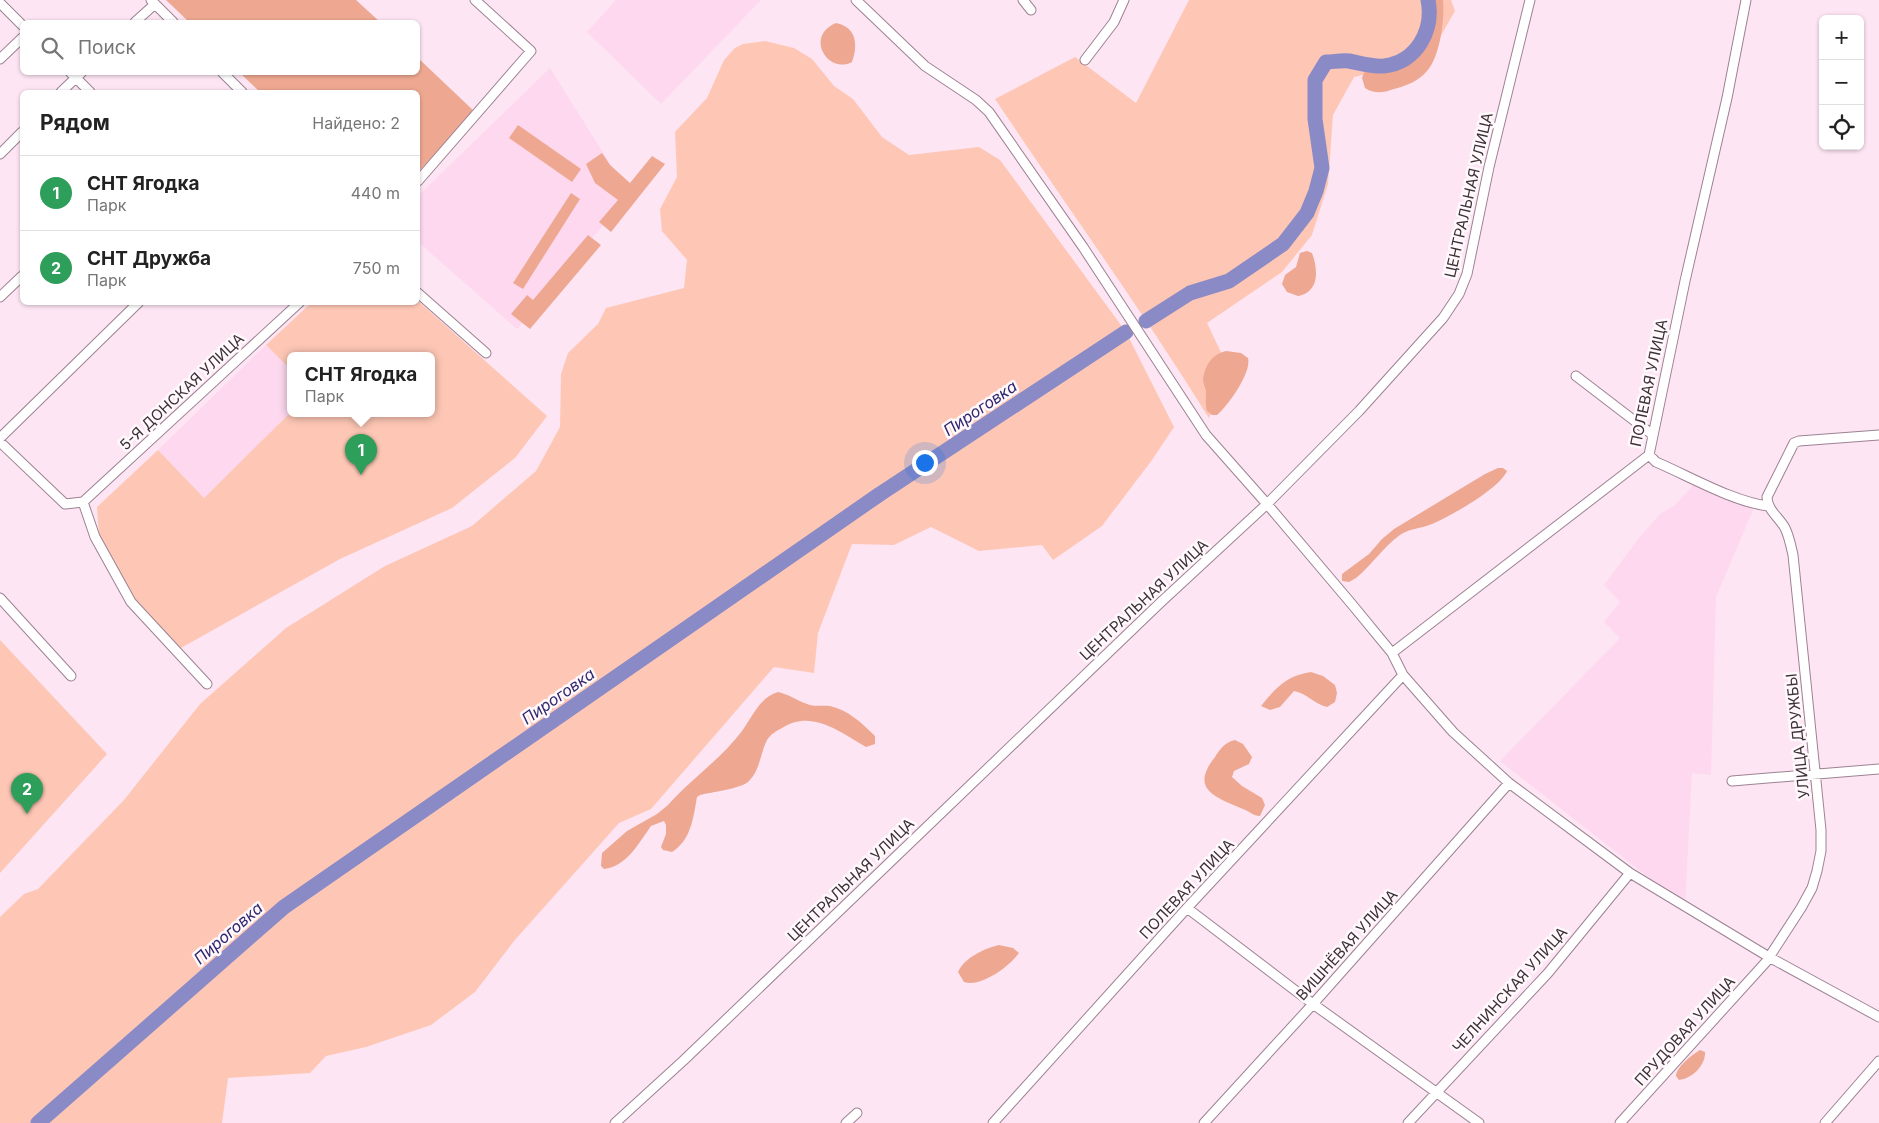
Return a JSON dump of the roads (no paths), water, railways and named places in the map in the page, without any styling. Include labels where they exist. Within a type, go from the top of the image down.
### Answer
[{"type":"street","points":[[420,179],[531,52],[475,0]]},
{"type":"street","points":[[856,0],[925,66],[976,100],[989,112],[1083,247],[1206,436],[1267,504],[1392,653],[1403,675],[1453,732],[1508,783],[1630,873],[1769,957],[1879,1017]]},
{"type":"street","points":[[1022,0],[1031,10]]},
{"type":"street","points":[[1085,60],[1114,22],[1124,0]]},
{"type":"street","name":"ЦЕНТРАЛЬНАЯ УЛИЦА","points":[[615,1123],[684,1060],[1145,616],[1267,504],[1359,411],[1443,318],[1459,294],[1467,274],[1489,167],[1530,0]]},
{"type":"street","name":"ПОЛЕВАЯ УЛИЦА","points":[[1392,653],[1649,455],[1687,272],[1727,98],[1746,0]]},
{"type":"street","points":[[137,20],[153,2],[171,20]]},
{"type":"street","points":[[0,3],[20,23]]},
{"type":"street","points":[[0,60],[20,40]]},
{"type":"street","points":[[64,90],[75,75]]},
{"type":"street","points":[[77,75],[88,90]]},
{"type":"street","points":[[225,75],[240,90]]},
{"type":"street","points":[[0,154],[20,134]]},
{"type":"street","points":[[0,298],[20,278]]},
{"type":"street","points":[[420,294],[486,353]]},
{"type":"street","points":[[136,305],[0,440],[65,504],[83,502],[95,537],[131,602],[206,684]]},
{"type":"street","name":"5-Я ДОНСКАЯ УЛИЦА","points":[[83,502],[296,305]]},
{"type":"street","points":[[1576,376],[1654,435]]},
{"type":"street","points":[[1649,455],[1656,462],[1753,504],[1768,506],[1767,497],[1794,443],[1799,441],[1879,435]]},
{"type":"street","name":"УЛИЦА ДРУЖБЫ","points":[[1768,506],[1784,526],[1793,555],[1821,830],[1821,850],[1812,888],[1769,957]]},
{"type":"street","points":[[0,598],[71,676]]},
{"type":"street","name":"ПОЛЕВАЯ УЛИЦА","points":[[993,1123],[1187,908],[1403,675]]},
{"type":"street","points":[[1732,781],[1879,769]]},
{"type":"street","name":"ВИШНЁВАЯ УЛИЦА","points":[[1204,1123],[1313,1004],[1508,783]]},
{"type":"street","name":"ЧЕЛНИНСКАЯ УЛИЦА","points":[[1408,1123],[1548,973],[1630,873]]},
{"type":"street","points":[[1187,908],[1313,1004],[1479,1123]]},
{"type":"street","name":"ПРУДОВАЯ УЛИЦА","points":[[1620,1123],[1769,957]]},
{"type":"street","points":[[1825,1123],[1879,1061]]},
{"type":"street","points":[[846,1123],[858,1113]]},
{"type":"waterway","name":"Пироговка","points":[[1146,321],[1190,293],[1229,281],[1283,244],[1307,213],[1316,191],[1322,168],[1315,119],[1315,80],[1326,62],[1346,61],[1384,66],[1406,58],[1421,43],[1425,33],[1428,22],[1428,0]]},
{"type":"waterway","name":"Пироговка","points":[[38,1123],[284,907],[880,494],[1126,332]]},
{"type":"place","name":"СНТ Ягодка","points":[[361,475]]},
{"type":"place","name":"СНТ Дружба","points":[[27,814]]}]
